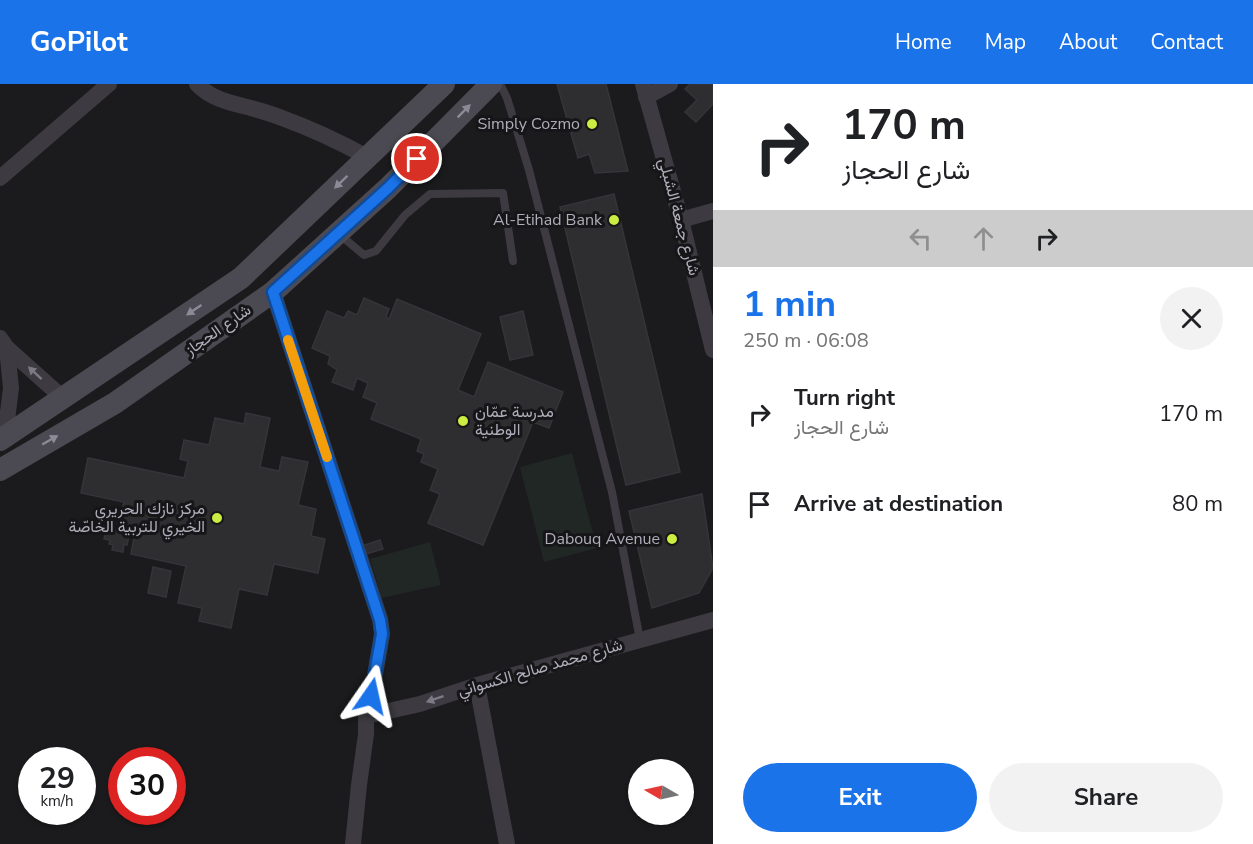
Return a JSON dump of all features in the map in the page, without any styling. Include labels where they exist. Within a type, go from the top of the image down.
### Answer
[{"type":"main road","name":"شارع الحجاز","points":[[3,438],[241,278],[444,84]]},
{"type":"main road","name":"شارع الحجاز","points":[[0,470],[115,403],[273,292],[388,188],[491,84]]},
{"type":"street","points":[[197,84],[201,89],[224,101],[280,117],[340,142],[367,157]]},
{"type":"street","points":[[645,91],[669,84]]},
{"type":"street","points":[[0,178],[106,85]]},
{"type":"street","name":"شارع جمعة الشبلي","points":[[645,91],[681,220],[713,350]]},
{"type":"street","points":[[681,220],[713,211]]},
{"type":"street","points":[[273,292],[380,620],[382,634],[366,716],[366,734],[353,844]]},
{"type":"street","points":[[4,343],[63,398]]},
{"type":"street","points":[[3,438],[11,388],[4,343]]},
{"type":"street","name":"شارع محمد صالح الكسواني","points":[[366,716],[420,704],[477,685],[713,620]]},
{"type":"street","points":[[477,685],[503,843]]},
{"type":"lane","points":[[501,84],[529,170],[552,267],[612,492],[640,640]]},
{"type":"lane","points":[[338,233],[364,255],[376,251],[405,215],[430,194],[503,193],[513,261]]},
{"type":"shaded area","points":[[572,453],[597,548],[544,562],[520,467]]},
{"type":"shaded area","points":[[430,542],[441,585],[382,598],[370,559]]},
{"type":"building","name":"Simply Cozmo","points":[[557,84],[606,84],[628,171],[595,173],[589,154],[578,158]]},
{"type":"building","points":[[690,84],[713,84],[713,104],[696,122],[685,112],[697,100],[685,89]]},
{"type":"building","points":[[614,194],[680,472],[626,485],[560,207]]},
{"type":"building","name":"مدرسة عمّان الوطنية","points":[[364,298],[389,309],[386,317],[389,319],[397,299],[481,334],[458,390],[474,397],[488,362],[563,392],[549,428],[533,422],[483,545],[428,523],[440,494],[430,490],[438,469],[421,462],[424,454],[417,451],[421,439],[371,419],[377,403],[363,397],[368,383],[357,378],[353,390],[332,382],[337,370],[328,364],[330,356],[312,348],[327,311],[344,318],[348,311],[357,315]]},
{"type":"building","points":[[523,311],[533,355],[510,360],[500,317]]},
{"type":"building","name":"مركز نازك الحريري الخيري للتربية الخاصّة","points":[[246,413],[270,418],[260,467],[279,471],[282,457],[308,462],[298,505],[316,509],[311,536],[325,539],[318,573],[274,564],[267,595],[239,589],[231,628],[199,621],[202,608],[178,603],[186,566],[131,554],[135,532],[118,528],[124,502],[81,493],[88,458],[184,478],[188,461],[180,459],[184,440],[209,445],[215,418],[244,424]]},
{"type":"building","name":"Dabouq Avenue","points":[[702,494],[713,568],[699,593],[652,608],[629,511]]},
{"type":"building","points":[[107,528],[130,532],[123,552],[112,550],[113,545],[109,544],[110,540],[104,539]]},
{"type":"building","points":[[380,540],[383,549],[362,555],[359,547]]},
{"type":"building","points":[[153,567],[171,571],[166,597],[148,593]]},
{"type":"slow traffic","points":[[288,340],[327,457]]},
{"type":"place","name":"Simply Cozmo","points":[[592,124]]},
{"type":"place","name":"Al-Etihad Bank","points":[[614,220]]},
{"type":"place","name":"مدرسة عمّان الوطنية","points":[[463,421]]},
{"type":"place","name":"مركز نازك الحريري الخيري للتربية الخاصّة","points":[[217,518]]},
{"type":"place","name":"Dabouq Avenue","points":[[672,539]]},
{"type":"route","points":[[371,696],[382,634],[380,620],[273,292],[417,159]]}]
